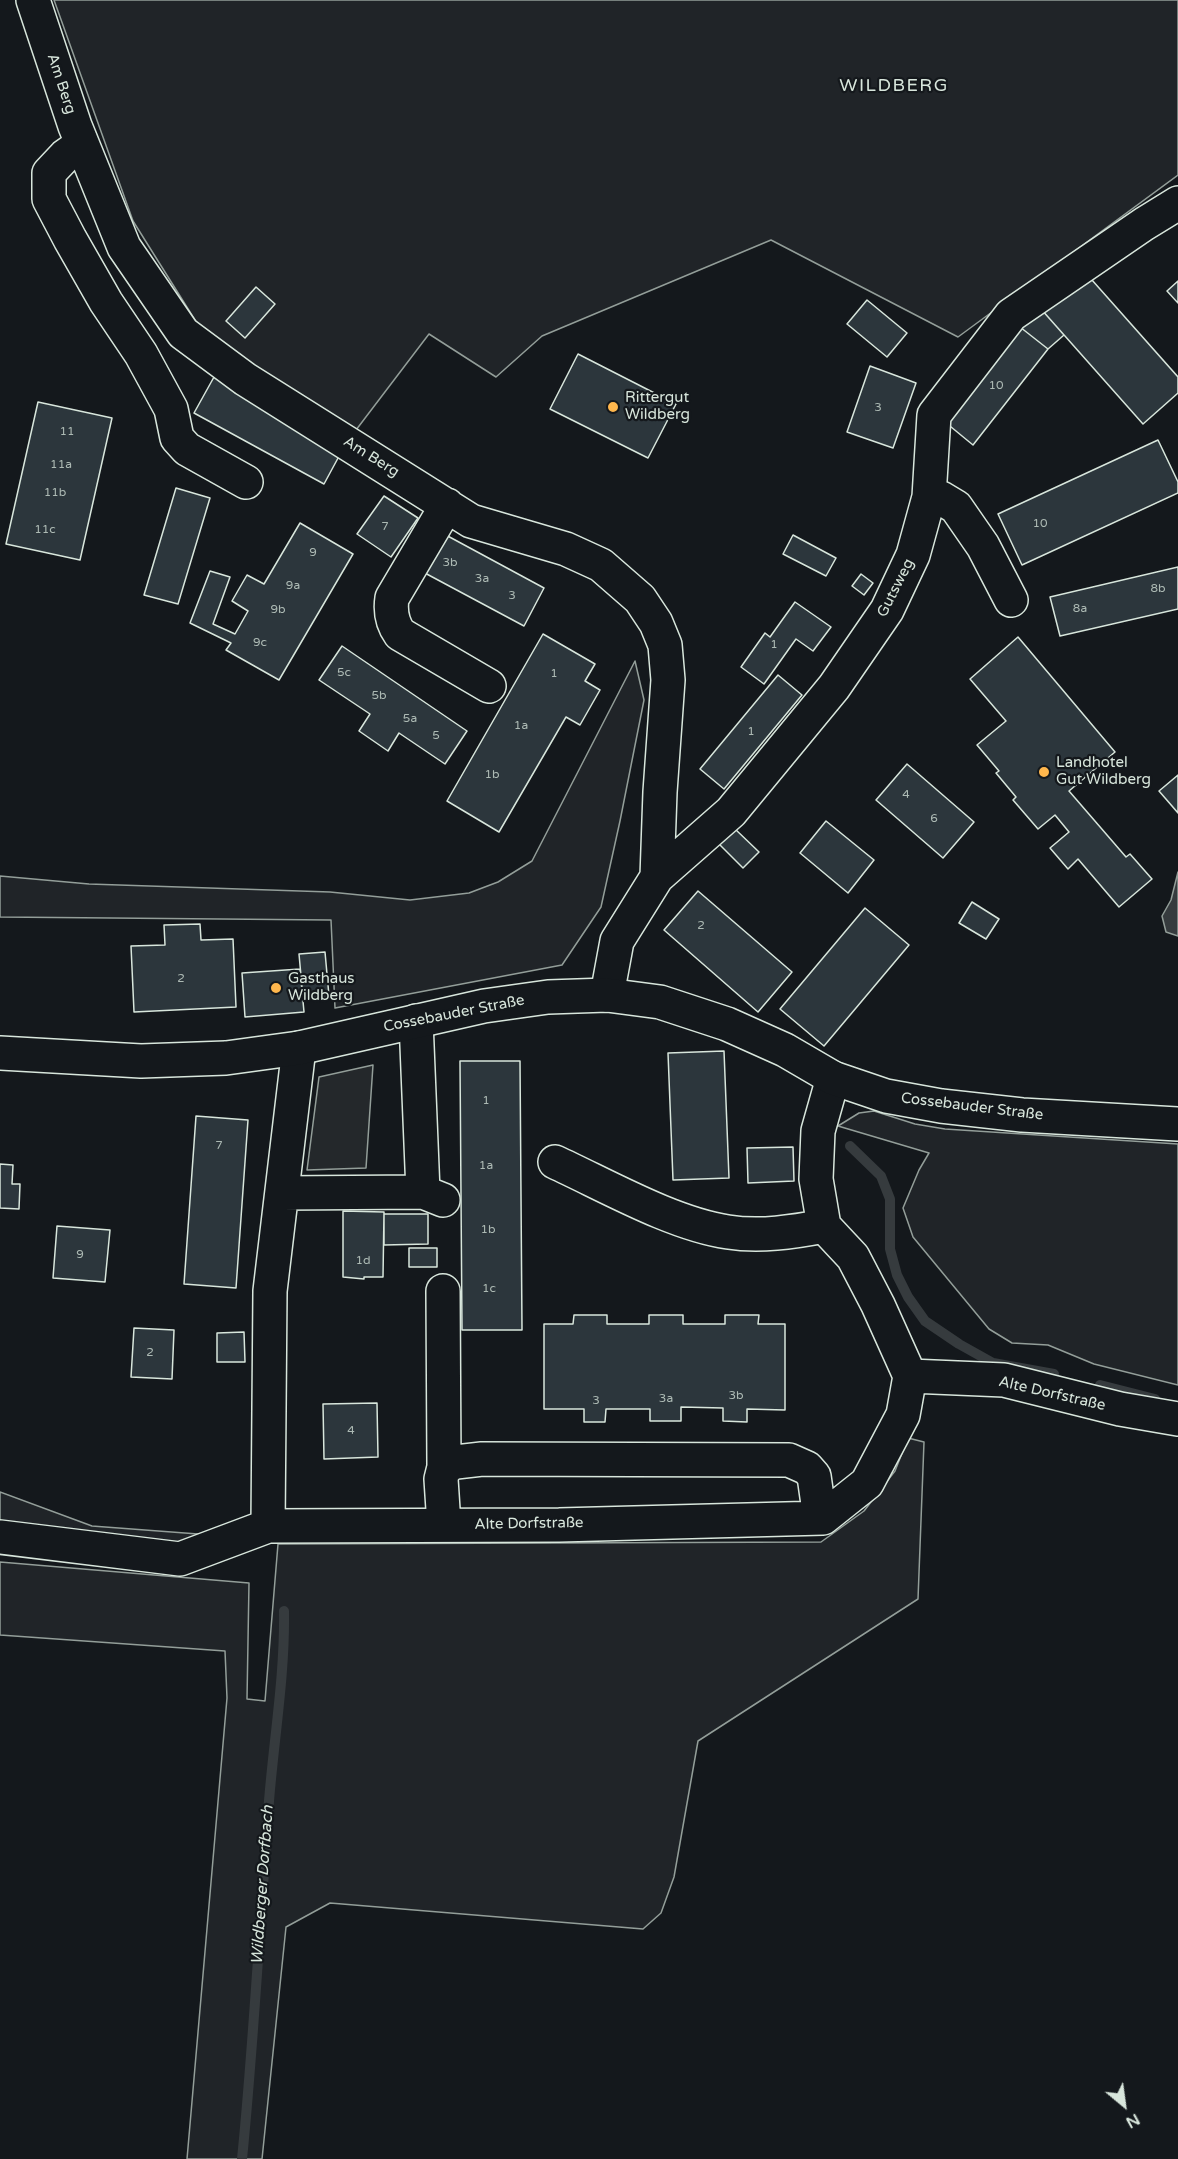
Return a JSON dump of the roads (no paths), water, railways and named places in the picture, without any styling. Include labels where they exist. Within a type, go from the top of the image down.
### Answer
[{"type":"street","name":"Am Berg","points":[[33,0],[82,144],[124,247],[183,333],[245,380],[471,521],[566,549],[601,565],[640,599],[656,623],[665,645],[668,680],[657,877]]},
{"type":"street","points":[[82,144],[65,156],[49,173],[49,199],[106,302],[141,354],[171,409],[177,438],[187,449],[246,482]]},
{"type":"street","name":"Gutsweg","points":[[607,995],[617,941],[657,877],[731,812],[834,687],[887,610],[913,555],[929,497],[934,414],[1011,315],[1178,203]]},
{"type":"street","points":[[929,497],[941,498],[956,507],[983,546],[1011,600]]},
{"type":"street","points":[[447,506],[392,598],[394,626],[400,634],[489,686]]},
{"type":"street","name":"Cossebauder Straße","points":[[0,1053],[141,1061],[226,1058],[299,1048],[484,1006],[548,997],[607,995],[660,1002],[727,1024],[785,1050],[833,1078],[886,1096],[941,1106],[1022,1115],[1178,1124]]},
{"type":"street","points":[[282,1193],[433,1196],[416,1021]]},
{"type":"street","points":[[0,1537],[180,1559],[268,1526],[270,1291],[299,1048]]},
{"type":"street","points":[[444,1467],[456,1462],[482,1459],[789,1460],[807,1468],[814,1476],[820,1518],[867,1484],[903,1415],[910,1376],[878,1305],[853,1257],[824,1226],[816,1179],[818,1131],[833,1078]]},
{"type":"street","points":[[555,1162],[681,1220],[729,1233],[788,1233],[824,1226]]},
{"type":"street","points":[[443,1291],[444,1467],[441,1479],[444,1525]]},
{"type":"street","name":"Alte Dorfstraße","points":[[910,1376],[1004,1380],[1120,1409],[1178,1419]]},
{"type":"street","name":"Alte Dorfstraße","points":[[268,1526],[559,1525],[820,1518]]},
{"type":"waterway","points":[[850,1146],[881,1176],[890,1199],[890,1249],[897,1275],[908,1297],[925,1321],[993,1363],[1054,1374]]},
{"type":"waterway","points":[[1100,1385],[1155,1399]]},
{"type":"waterway","name":"Wildberger Dorfbach","points":[[242,2159],[269,1801],[281,1683],[284,1611]]},
{"type":"place","name":"Rittergut Wildberg","points":[[613,407]]},
{"type":"place","name":"Landhotel Gut Wildberg","points":[[1044,772]]},
{"type":"place","name":"Gasthaus Wildberg","points":[[276,988]]},
{"type":"district","name":"WILDBERG","points":[[894,86]]}]
